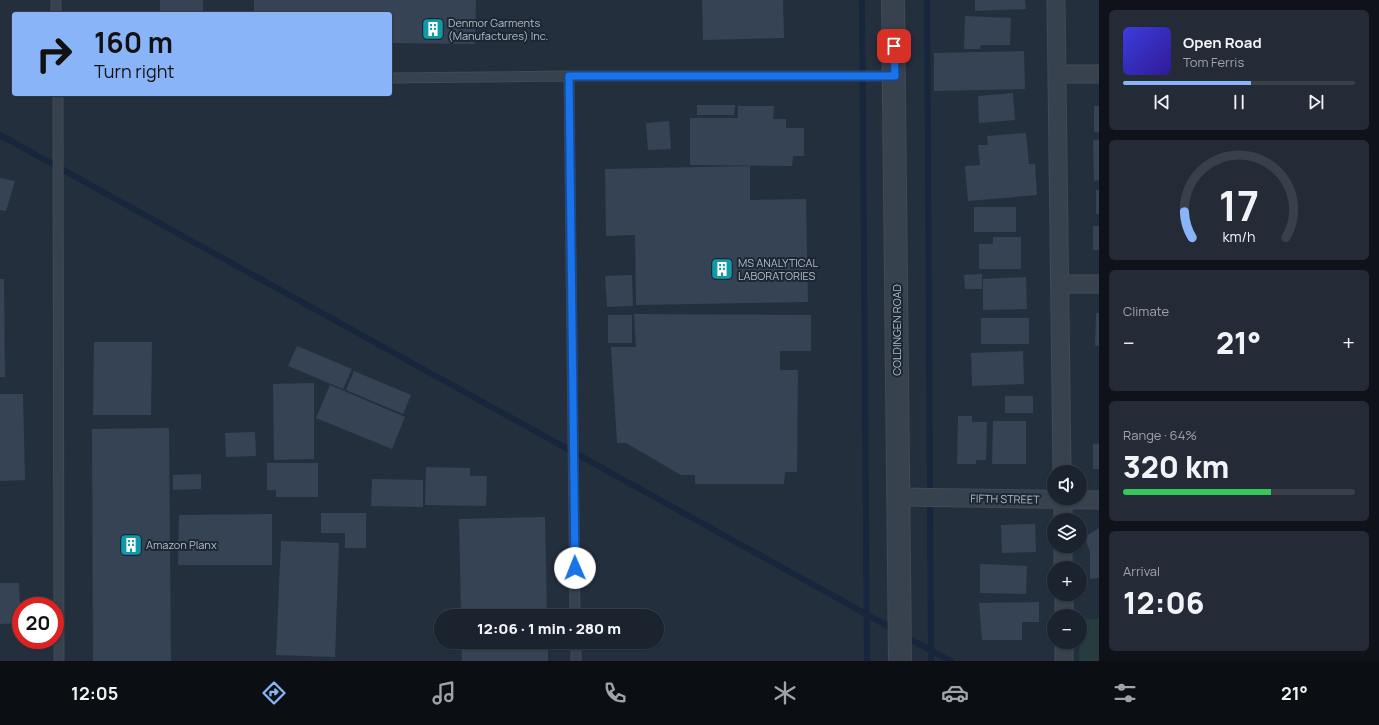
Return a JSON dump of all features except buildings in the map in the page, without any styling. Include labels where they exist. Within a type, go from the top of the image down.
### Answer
[{"type":"street","name":"COLDINGEN ROAD","points":[[894,0],[907,497],[900,661]]},
{"type":"street","points":[[1056,0],[1062,465]]},
{"type":"street","points":[[1057,74],[1099,74]]},
{"type":"street","points":[[1060,284],[1099,284]]},
{"type":"street","name":"FIFTH STREET","points":[[907,497],[1047,499]]},
{"type":"street","name":"FIFTH STREET","points":[[1087,500],[1099,500]]},
{"type":"street","points":[[1064,649],[1064,661]]},
{"type":"lane","points":[[56,0],[56,12]]},
{"type":"lane","points":[[569,76],[575,609]]},
{"type":"lane","points":[[392,78],[569,76],[895,76]]},
{"type":"lane","points":[[58,96],[59,661]]},
{"type":"lane","points":[[576,649],[576,661]]},
{"type":"green space","points":[[1087,619],[1099,619],[1099,661],[1079,661],[1079,649],[1087,649]]},
{"type":"waterway","points":[[862,0],[867,661]]},
{"type":"waterway","points":[[927,0],[931,661]]},
{"type":"waterway","points":[[0,135],[895,630]]},
{"type":"waterway","points":[[904,636],[951,661]]},
{"type":"place","name":"Denmor Garments (Manufactures) Inc.","points":[[433,29]]},
{"type":"place","name":"MS ANALYTICAL LABORATORIES","points":[[722,269]]},
{"type":"place","name":"Amazon Planx","points":[[131,545]]},
{"type":"route","points":[[575,568],[569,76],[895,76],[894,46]]}]
